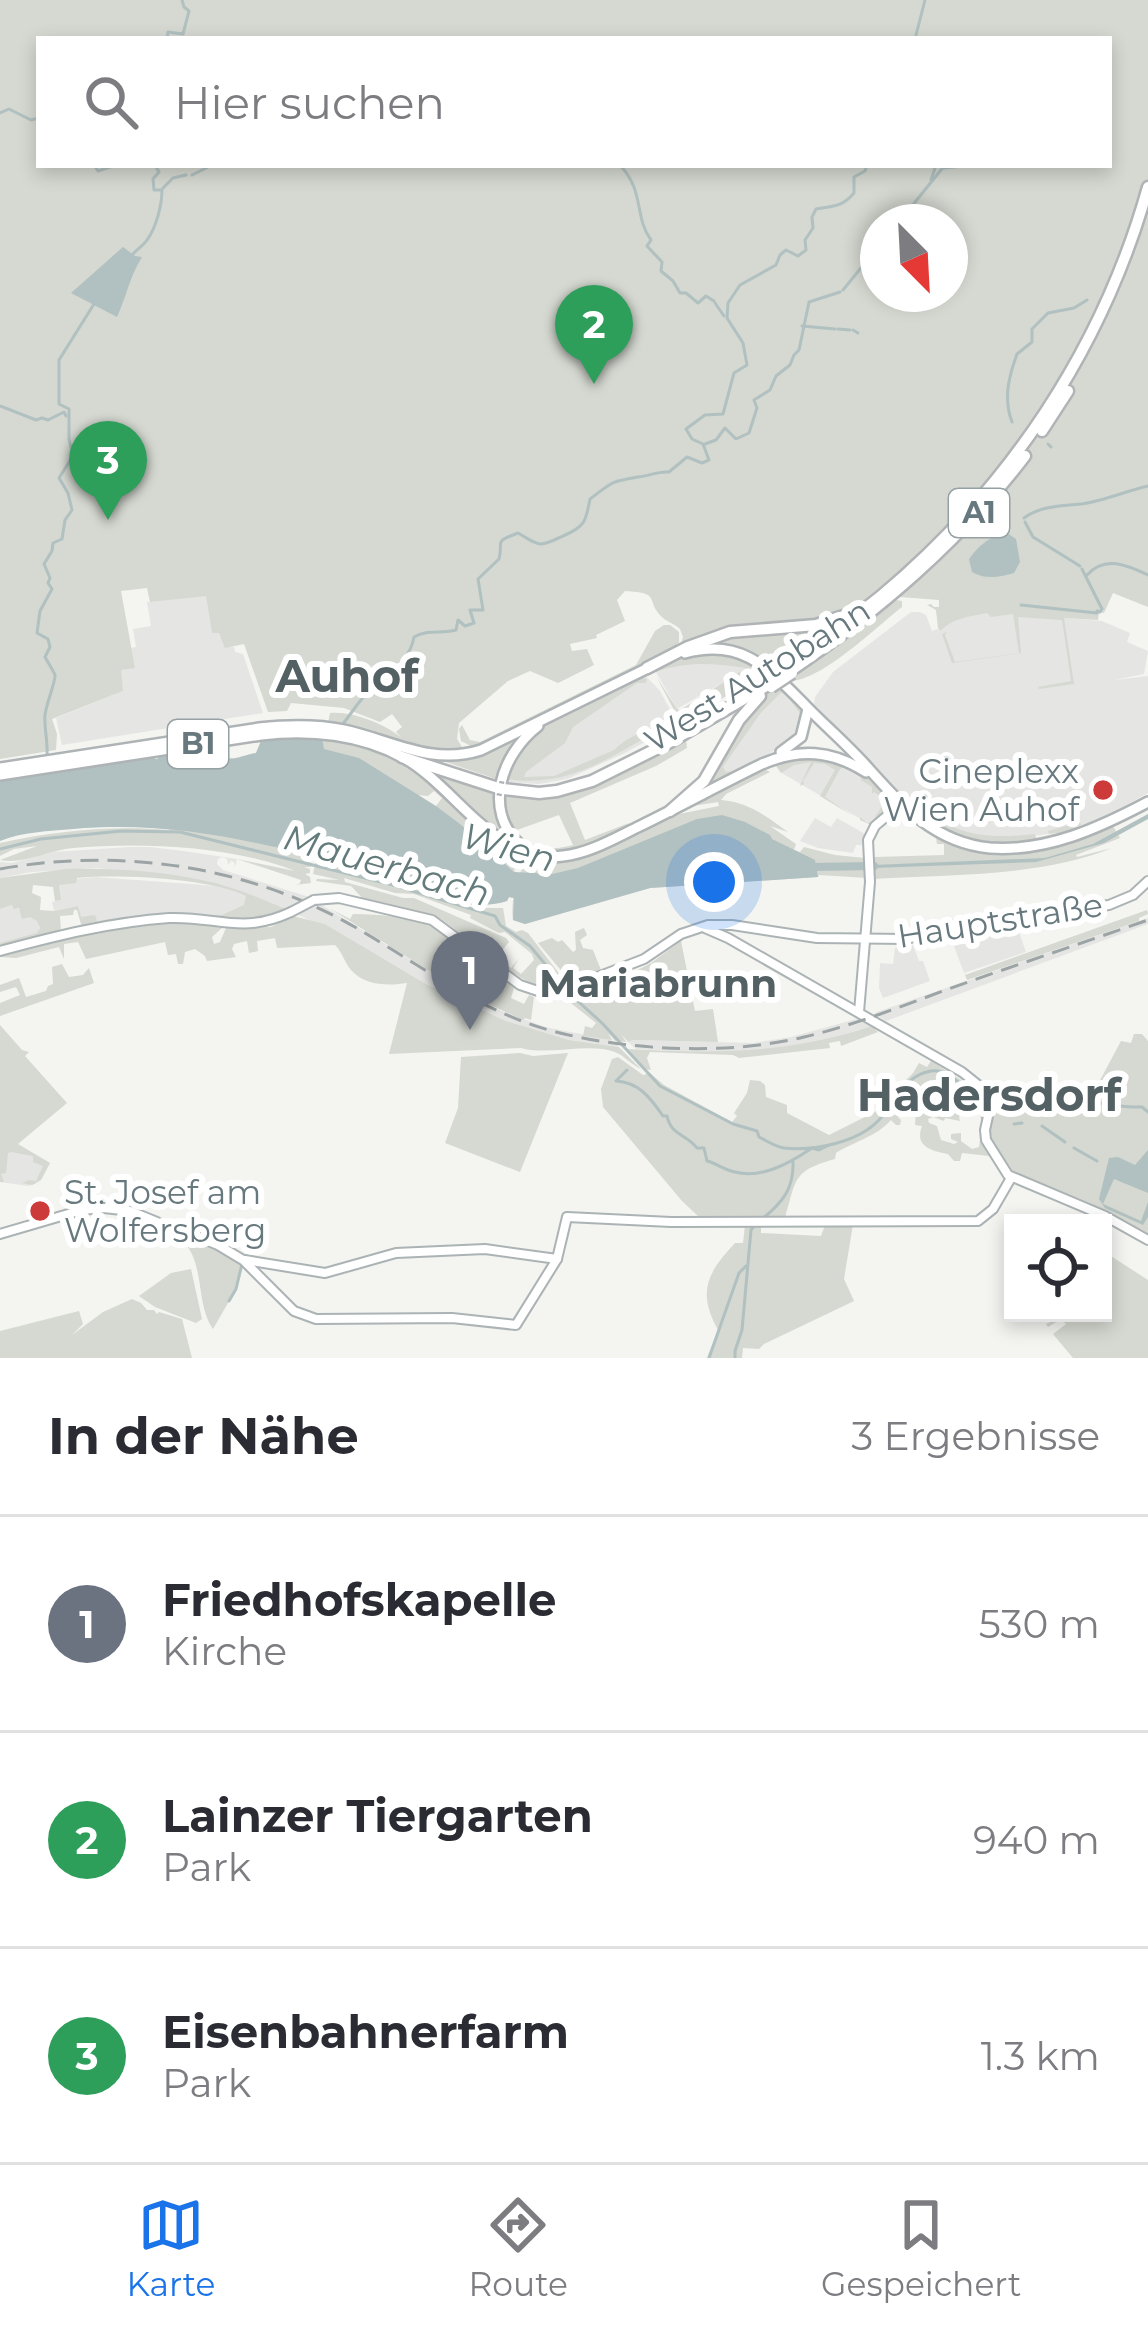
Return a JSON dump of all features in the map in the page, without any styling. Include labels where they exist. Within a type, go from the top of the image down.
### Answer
[{"type":"highway","name":"West Autobahn","points":[[792,669],[933,549],[1022,448],[1080,357],[1127,253],[1148,187]]},
{"type":"highway","name":"West Autobahn","points":[[408,754],[501,786],[539,788],[590,775],[767,684],[851,629],[920,572],[981,510],[1024,457],[1085,361],[1112,307],[1148,213]]},
{"type":"highway","points":[[647,668],[688,646],[730,632],[816,625],[872,603]]},
{"type":"highway","points":[[670,811],[704,782],[743,714],[767,684]]},
{"type":"main road","name":"B1","points":[[0,771],[297,732],[340,736],[408,754],[474,753],[647,668],[707,648],[760,662],[901,804],[946,836],[1000,848],[1064,839],[1148,802]]},
{"type":"main road","points":[[796,697],[806,727]]},
{"type":"main road","points":[[775,758],[797,742],[806,727],[808,709]]},
{"type":"main road","points":[[542,856],[522,847],[509,834],[500,791],[513,751],[561,711]]},
{"type":"main road","name":"B1","points":[[408,754],[506,842],[542,856],[589,850],[775,758],[826,753],[880,782]]},
{"type":"main road","points":[[859,1012],[870,878],[868,844],[871,832],[901,804]]},
{"type":"main road","name":"Hauptstraße","points":[[0,951],[62,934],[175,918],[253,924],[271,921],[314,900],[339,898],[429,918],[527,989],[544,993],[644,959],[697,927],[722,924],[810,938],[907,939],[970,920],[1103,906],[1133,895],[1148,881]]},
{"type":"main road","points":[[722,924],[728,938]]},
{"type":"main road","points":[[697,927],[728,938],[960,1071],[980,1086],[989,1103],[986,1142],[1011,1178],[1105,1216],[1148,1240]]},
{"type":"main road","points":[[0,1234],[68,1214],[127,1210],[212,1242],[243,1260],[287,1306],[312,1319],[452,1318],[516,1324],[556,1258],[566,1217],[671,1222],[977,1221],[987,1216],[1011,1178]]},
{"type":"main road","points":[[243,1260],[325,1273],[396,1253],[485,1249],[556,1258]]},
{"type":"shaded area","points":[[0,0],[1148,0],[1148,607],[1113,593],[1098,620],[1064,618],[1074,684],[1038,687],[1071,681],[1062,620],[1018,617],[1021,653],[952,663],[942,634],[947,632],[955,662],[1019,653],[1013,614],[968,617],[941,631],[936,610],[927,605],[939,607],[939,600],[874,595],[829,619],[758,626],[680,648],[680,629],[657,612],[649,596],[625,591],[617,600],[625,621],[597,638],[570,644],[572,651],[587,649],[594,665],[558,683],[530,671],[508,681],[459,723],[457,739],[470,750],[425,751],[328,723],[330,713],[348,714],[378,723],[402,738],[396,732],[402,727],[392,714],[380,722],[344,708],[291,703],[287,711],[268,712],[244,644],[225,648],[219,633],[212,633],[206,596],[150,602],[147,588],[121,591],[135,668],[121,670],[123,691],[52,719],[56,750],[0,759]]},
{"type":"shaded area","points":[[206,595],[212,632],[219,633],[226,647],[243,654],[263,713],[62,745],[56,718],[123,691],[120,670],[135,667],[133,629],[151,626],[147,602]]},
{"type":"shaded area","points":[[896,600],[902,601],[902,607],[845,654],[812,675],[784,680],[852,636]]},
{"type":"shaded area","points":[[935,607],[1102,621],[1130,633],[1127,642],[1148,651],[1144,674],[1114,680],[1148,676],[1148,793],[1099,820],[1049,834],[997,840],[967,835],[926,815],[902,796],[814,704],[815,697],[833,672],[911,612],[926,615],[932,631],[940,628]]},
{"type":"shaded area","points":[[837,622],[772,669],[708,646],[713,640]]},
{"type":"shaded area","points":[[664,625],[679,632],[673,650],[483,745],[473,747],[461,741],[462,725],[470,740],[480,742],[636,665],[655,631]]},
{"type":"shaded area","points":[[727,651],[768,671],[681,723],[656,676],[680,710],[746,668],[701,664],[656,670],[688,655]]},
{"type":"shaded area","points":[[690,662],[748,668],[677,709],[656,672]]},
{"type":"shaded area","points":[[644,674],[660,691],[678,724],[567,779],[539,784],[504,782],[538,728]]},
{"type":"shaded area","points":[[639,677],[647,679],[646,683],[637,683],[573,727],[565,743],[524,777],[554,776],[640,733],[672,723],[573,774],[530,781],[505,779],[512,759],[541,728]]},
{"type":"shaded area","points":[[781,683],[800,708],[801,727],[800,714],[783,691],[761,713],[723,767],[726,772],[735,771],[699,792],[753,705]]},
{"type":"shaded area","points":[[783,691],[801,716],[796,737],[726,773],[723,767],[761,713]]},
{"type":"shaded area","points":[[532,728],[499,780],[434,758],[457,758]]},
{"type":"shaded area","points":[[330,738],[411,765],[506,847],[539,860],[573,858],[674,815],[719,806],[718,802],[680,808],[766,770],[770,772],[721,800],[748,807],[772,821],[788,832],[770,826],[796,844],[794,850],[800,852],[804,847],[865,858],[867,878],[819,875],[650,888],[525,924],[513,920],[515,890],[507,901],[471,905],[413,884],[442,798],[434,791],[418,795],[431,804],[405,882],[267,845],[311,858],[311,867],[304,867],[310,869],[305,874],[311,883],[299,884],[301,880],[237,859],[295,871],[215,851],[100,846],[9,861],[0,860],[37,846],[0,856],[0,843],[84,830],[169,830],[161,754],[211,749],[233,758],[256,753],[261,741]],"holes":[[[499,845],[534,866],[521,871],[515,889],[516,866]]]},
{"type":"shaded area","points":[[686,738],[687,748],[656,766],[570,803],[585,840],[629,823],[604,838],[570,851],[539,852],[518,834],[544,847],[573,845],[559,815],[514,831],[507,819],[503,791],[548,795]]},
{"type":"shaded area","points":[[816,754],[863,773],[889,798],[890,804],[871,825],[860,817],[872,822],[884,803],[882,797],[872,794],[872,787],[845,767],[825,797],[853,816],[820,796],[835,770],[814,763],[800,786],[811,762],[781,773],[776,766]]},
{"type":"shaded area","points":[[833,761],[859,774],[888,800],[888,808],[871,825],[780,772],[788,763]]},
{"type":"shaded area","points":[[421,765],[497,791],[510,842]]},
{"type":"shaded area","points":[[935,799],[938,819],[985,835],[1035,834],[1036,838],[1080,822],[1070,829],[1100,821],[1029,842],[984,841],[917,813]]},
{"type":"shaded area","points":[[815,818],[831,827],[837,818],[865,834],[862,845],[856,845],[853,853],[800,841]]},
{"type":"shaded area","points":[[1113,826],[1120,838],[1076,855],[1112,848],[1055,864],[995,873],[873,879],[875,857],[944,855],[944,844],[937,844],[936,837],[980,853],[1024,851]]},
{"type":"shaded area","points":[[150,847],[237,859],[235,867],[222,857],[217,864],[223,870],[309,897],[499,1010],[545,1027],[612,1040],[619,1047],[569,1040],[506,1021],[426,984],[325,924],[286,909],[250,921],[168,914],[119,922],[80,917],[78,906],[54,911],[52,902],[60,900],[59,885],[95,877],[218,886],[96,868],[0,878],[0,862],[53,852]]},
{"type":"shaded area","points":[[316,860],[472,908],[503,908],[506,926],[528,933],[567,984],[540,986],[501,964],[511,968],[519,958],[513,968],[521,974],[534,960],[505,932],[471,915],[414,894],[344,878],[345,882],[414,898],[506,938],[509,942],[495,959],[441,919],[364,900],[351,886],[316,881],[340,880],[313,874]]},
{"type":"shaded area","points":[[66,869],[173,875],[235,889],[286,909],[244,919],[200,917],[222,915],[244,905],[246,896],[163,879],[77,878],[76,883],[59,885],[61,900],[55,901],[53,887],[33,885],[32,893],[41,897],[40,910],[78,906],[81,917],[95,915],[97,921],[125,917],[124,921],[82,928],[74,910],[73,915],[60,916],[61,932],[0,946],[40,928],[30,917],[22,919],[19,908],[0,909],[0,878]]},
{"type":"shaded area","points":[[12,905],[37,920],[40,929],[35,936],[0,946],[0,909]]},
{"type":"shaded area","points":[[329,908],[350,919],[353,914],[385,916],[438,929],[514,988],[511,998],[524,1004],[529,995],[534,997],[531,1020],[463,992]]},
{"type":"shaded area","points":[[1147,910],[1139,921],[967,980],[965,975]]},
{"type":"shaded area","points":[[293,916],[325,924],[426,984],[506,1021],[569,1040],[619,1047],[641,1069],[615,1052],[593,1048],[389,1054],[407,983],[363,979],[335,945],[277,948],[275,938],[257,941],[258,951],[249,953],[247,941],[234,944],[236,957],[207,961],[195,949],[185,952],[183,964],[178,964],[176,954],[168,955],[165,942],[86,959],[78,942],[64,944],[64,959],[59,947],[16,958],[0,957],[61,938],[165,922],[222,928],[212,937],[214,944],[226,928],[271,927]]},
{"type":"shaded area","points":[[1148,918],[1148,924],[886,1021],[874,1013]]},
{"type":"shaded area","points":[[1015,921],[1026,952],[964,973],[949,933]]},
{"type":"shaded area","points":[[584,928],[583,948],[593,950],[601,970],[570,981],[538,943],[562,940],[573,952],[575,932]]},
{"type":"shaded area","points":[[681,941],[695,1011],[713,1009],[718,1042],[628,1042],[622,1035],[626,1042],[615,1041],[608,1033],[612,1040],[583,1036],[585,1026],[592,1028],[596,1023],[562,996],[634,972]]},
{"type":"shaded area","points":[[913,945],[930,981],[883,998],[880,963],[893,964],[895,948]]},
{"type":"shaded area","points":[[62,964],[69,977],[83,975],[89,968],[94,983],[0,1016],[0,1003],[20,995],[16,987],[0,992],[0,985],[19,978],[26,997],[46,991],[53,984],[52,967]]},
{"type":"shaded area","points":[[860,1018],[872,1026],[808,1045],[761,1051],[636,1049],[628,1042],[753,1043]]},
{"type":"shaded area","points":[[0,1025],[29,1052],[25,1056],[67,1103],[18,1144],[50,1163],[41,1180],[32,1185],[22,1183],[36,1181],[43,1166],[33,1162],[33,1156],[11,1152],[6,1173],[1,1174],[4,1182],[0,1182]]},
{"type":"shaded area","points":[[872,1026],[878,1032],[841,1046],[840,1041],[829,1043],[830,1048],[739,1058],[650,1052],[651,1070],[644,1069],[628,1049],[751,1050],[811,1042]]},
{"type":"shaded area","points":[[1134,1034],[1148,1041],[1148,1238],[1112,1214],[1013,1176],[987,1134],[994,1103],[1090,1099],[1121,1041],[1131,1043]]},
{"type":"shaded area","points":[[568,1053],[520,1172],[445,1143],[458,1108],[461,1057]]},
{"type":"shaded area","points":[[618,1057],[732,1122],[750,1080],[760,1081],[766,1097],[787,1105],[787,1113],[829,1135],[875,1112],[919,1063],[927,1067],[931,1061],[980,1092],[986,1110],[981,1120],[979,1111],[967,1106],[960,1121],[933,1117],[929,1123],[937,1126],[941,1140],[954,1144],[958,1142],[951,1134],[961,1133],[961,1141],[972,1149],[979,1147],[980,1140],[989,1156],[962,1153],[960,1161],[954,1161],[926,1147],[920,1139],[922,1126],[915,1125],[913,1102],[905,1103],[898,1117],[900,1125],[891,1120],[836,1153],[835,1159],[804,1172],[795,1184],[785,1218],[698,1216],[603,1107],[601,1089],[612,1059]]},
{"type":"shaded area","points":[[21,1147],[50,1163],[42,1178],[28,1186],[0,1182],[0,1156]]},
{"type":"shaded area","points":[[853,1224],[844,1279],[854,1301],[759,1349],[743,1348],[742,1358],[707,1358],[718,1330],[708,1305],[708,1284],[725,1254],[735,1243],[743,1243],[745,1225],[761,1225],[761,1233],[821,1236],[825,1225]]},
{"type":"shaded area","points":[[182,1233],[207,1242],[243,1265],[236,1289],[213,1329],[195,1262]]},
{"type":"shaded area","points":[[1112,1257],[1148,1280],[1148,1358],[1073,1358],[1053,1334],[1066,1324],[1112,1322]]},
{"type":"shaded area","points":[[191,1269],[202,1319],[196,1323],[139,1296],[171,1273]]},
{"type":"shaded area","points":[[132,1299],[157,1314],[182,1319],[192,1358],[0,1358],[0,1331],[79,1311],[83,1324],[72,1335],[103,1312]]},
{"type":"water","points":[[123,247],[142,257],[117,317],[71,293]]},
{"type":"water","points":[[1007,533],[1016,539],[1020,562],[1014,573],[988,577],[972,572],[969,559],[977,549]]},
{"type":"water","points":[[322,738],[324,749],[359,758],[436,806],[514,872],[552,874],[578,868],[697,819],[722,815],[745,822],[815,860],[818,877],[650,888],[525,924],[513,920],[514,898],[494,904],[469,903],[338,863],[207,834],[108,827],[36,832],[0,841],[0,782],[4,779],[211,749],[233,758],[256,753],[261,741]]},
{"type":"water","points":[[1148,814],[1148,819],[1104,843],[1036,862],[873,868],[1045,858],[1093,844]]},
{"type":"water","points":[[1148,1150],[1148,1193],[1114,1179],[1103,1204],[1141,1221],[1148,1202],[1143,1225],[1105,1208],[1099,1199],[1109,1158],[1135,1165]]},
{"type":"waterway","points":[[167,36],[168,32],[183,34],[189,11],[182,0]]},
{"type":"waterway","points":[[916,36],[925,0]]},
{"type":"waterway","points":[[0,113],[9,109],[36,119]]},
{"type":"waterway","points":[[96,168],[107,168]]},
{"type":"waterway","points":[[133,254],[150,235],[160,209],[162,190],[154,190],[153,179],[157,168]]},
{"type":"waterway","points":[[192,175],[206,168]]},
{"type":"waterway","points":[[622,168],[651,240],[647,246],[662,262],[661,271],[680,293],[698,303],[706,296],[714,301]]},
{"type":"waterway","points":[[342,725],[369,691],[404,659],[414,637],[456,630],[458,620],[465,626],[474,623],[470,610],[483,610],[478,579],[499,559],[502,541],[518,533],[536,543],[549,542],[580,526],[590,499],[612,483],[669,472],[687,457],[702,463],[709,460],[703,444],[686,429],[705,415],[723,414],[734,373],[747,365],[743,343],[727,318],[728,303],[740,285],[776,265],[786,250],[798,256],[806,250],[816,209],[850,198],[854,177],[866,168]]},
{"type":"waterway","points":[[931,180],[935,168]]},
{"type":"waterway","points":[[914,204],[943,168]]},
{"type":"waterway","points":[[163,188],[173,178],[186,175]]},
{"type":"waterway","points":[[843,290],[860,269]]},
{"type":"waterway","points":[[705,444],[716,440],[725,428],[736,439],[749,433],[757,408],[754,400],[770,390],[799,350],[809,302],[840,292]]},
{"type":"waterway","points":[[1012,422],[1010,379],[1017,354],[1032,342],[1032,329],[1048,313],[1087,300]]},
{"type":"waterway","points":[[715,303],[724,316]]},
{"type":"waterway","points":[[47,756],[45,715],[55,675],[45,657],[48,639],[37,633],[40,611],[52,589],[44,564],[53,543],[62,539],[72,510],[59,478],[73,456],[69,409],[59,404],[59,360],[94,304]]},
{"type":"waterway","points":[[802,326],[835,329]]},
{"type":"waterway","points":[[838,329],[850,330]]},
{"type":"waterway","points":[[853,330],[858,333]]},
{"type":"waterway","points":[[0,406],[36,420],[64,412],[66,416]]},
{"type":"waterway","points":[[1048,444],[1051,447]]},
{"type":"waterway","points":[[1024,518],[1044,509],[1090,503],[1148,486]]},
{"type":"waterway","points":[[1025,522],[1033,537],[1080,566]]},
{"type":"waterway","points":[[1087,575],[1109,564],[1148,575]]},
{"type":"waterway","points":[[1082,569],[1102,609],[1097,611]]},
{"type":"waterway","points":[[1021,605],[1098,611]]},
{"type":"waterway","name":"Mauerbach","points":[[0,849],[41,839],[121,831],[180,832],[393,885],[495,916],[530,946],[660,1086],[781,1147],[821,1147],[859,1134],[879,1120],[907,1084],[931,1071],[948,1075],[994,1106],[1087,1102],[1142,1107],[1148,1112]]},
{"type":"waterway","name":"Wien","points":[[811,867],[874,866]]},
{"type":"waterway","points":[[627,1070],[616,1081],[643,1092],[676,1131],[697,1148],[704,1148],[707,1161],[728,1170],[765,1171],[812,1148],[829,1145]]},
{"type":"waterway","points":[[1014,1124],[1022,1123]]},
{"type":"waterway","points":[[1042,1126],[1065,1142]]},
{"type":"waterway","points":[[1074,1148],[1097,1161]]},
{"type":"waterway","points":[[762,1219],[785,1195],[793,1162]]},
{"type":"waterway","points":[[735,1358],[755,1225]]},
{"type":"waterway","points":[[229,1301],[242,1264]]},
{"type":"waterway","points":[[709,1358],[739,1273],[746,1266]]},
{"type":"railway","points":[[0,869],[93,860],[185,867],[231,877],[318,908],[506,1015],[560,1033],[650,1047],[745,1046],[825,1032],[1148,920]]},
{"type":"place","name":"Lainzer Tiergarten","points":[[594,384]]},
{"type":"place","name":"Eisenbahnerfarm","points":[[108,520]]},
{"type":"place","name":"Cineplexx Wien Auhof","points":[[1103,790]]},
{"type":"place","name":"Friedhofskapelle","points":[[470,1030]]},
{"type":"place","name":"St. Josef am Wolfersberg","points":[[40,1211]]},
{"type":"district","name":"Auhof","points":[[347,676]]},
{"type":"district","name":"Mariabrunn","points":[[658,983]]},
{"type":"district","name":"Hadersdorf","points":[[989,1095]]}]
